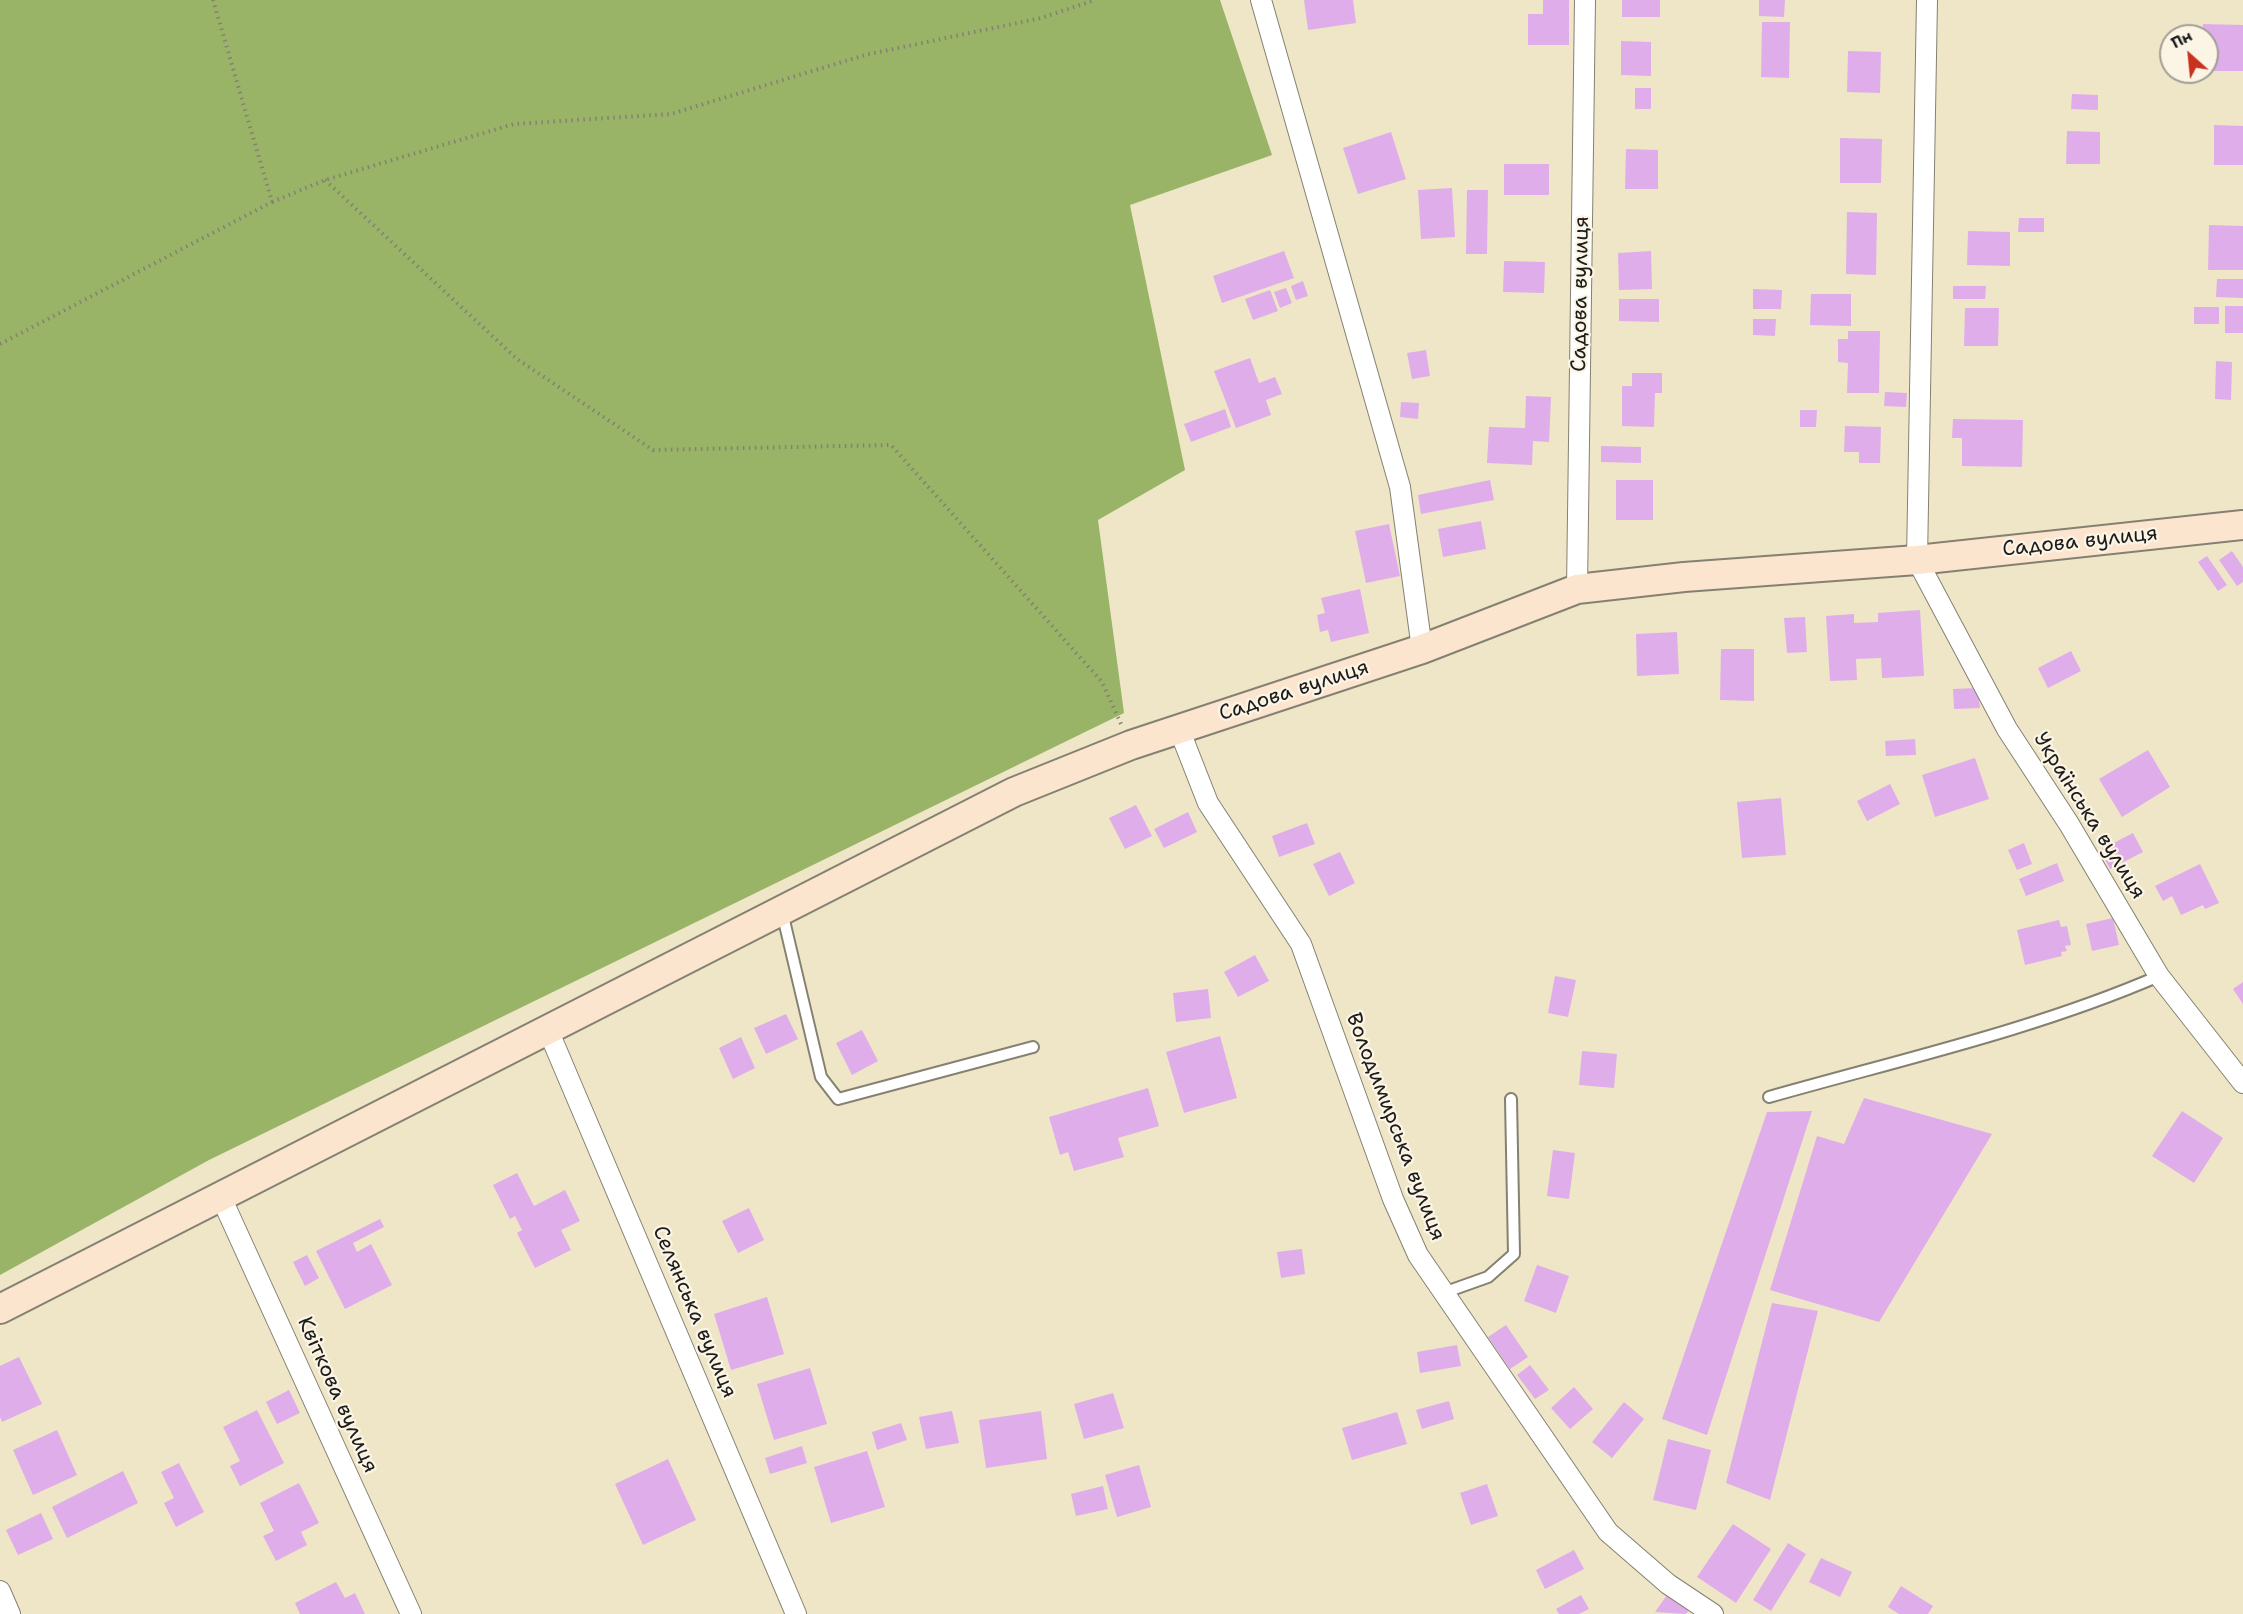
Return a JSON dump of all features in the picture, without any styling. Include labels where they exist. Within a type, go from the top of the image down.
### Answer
[{"type":"street","points":[[1261,0],[1400,487],[1422,649]]},
{"type":"street","name":"Садова вулиця","points":[[1577,588],[1585,0]]},
{"type":"street","points":[[1917,560],[1927,0]]},
{"type":"street","name":"Садова вулиця","points":[[0,1309],[1014,792],[1131,745],[1422,649],[1577,588],[1684,577],[1917,560],[2243,525]]},
{"type":"street","name":"Українська вулиця","points":[[1917,560],[2007,729],[2069,824],[2159,976],[2243,1083]]},
{"type":"street","name":"Володимирська вулиця","points":[[1179,729],[1208,804],[1301,944],[1393,1199],[1419,1255],[1608,1532],[1668,1584],[1713,1614]]},
{"type":"street","name":"Селянська вулиця","points":[[548,1030],[796,1614]]},
{"type":"street","name":"Квіткова вулиця","points":[[220,1195],[411,1614]]},
{"type":"street","points":[[0,1591],[10,1614]]},
{"type":"lane","points":[[782,912],[821,1077],[838,1099],[1033,1047]]},
{"type":"lane","points":[[1769,1097],[2008,1029],[2116,994],[2159,976]]},
{"type":"lane","points":[[1443,1293],[1488,1277],[1514,1254],[1511,1099]]},
{"type":"path","points":[[213,0],[272,202]]},
{"type":"path","points":[[0,344],[272,202],[325,180],[514,124],[671,114],[865,55],[1041,18],[1095,0]]},
{"type":"path","points":[[325,180],[517,359],[653,450],[891,445],[1102,682],[1131,745]]},
{"type":"green space","points":[[0,0],[1220,0],[1272,155],[1130,205],[1185,470],[1098,520],[1124,713],[209,1160],[0,1275]]},
{"type":"building","points":[[1304,0],[1353,0],[1356,23],[1308,30]]},
{"type":"building","points":[[1543,0],[1569,0],[1569,45],[1528,45],[1528,14],[1543,14]]},
{"type":"building","points":[[1622,0],[1660,0],[1660,17],[1622,17]]},
{"type":"building","points":[[1759,0],[1785,0],[1784,17],[1759,16]]},
{"type":"building","points":[[1762,22],[1790,22],[1789,78],[1761,77]]},
{"type":"building","points":[[2219,24],[2243,25],[2243,71],[2219,71]]},
{"type":"building","points":[[1621,41],[1651,42],[1651,76],[1621,75]]},
{"type":"building","points":[[1848,51],[1881,52],[1880,93],[1847,92]]},
{"type":"building","points":[[1635,88],[1651,88],[1651,109],[1635,109]]},
{"type":"building","points":[[2072,94],[2098,95],[2098,110],[2071,109]]},
{"type":"building","points":[[2214,125],[2243,126],[2243,165],[2214,165]]},
{"type":"building","points":[[2067,131],[2100,132],[2100,164],[2066,164]]},
{"type":"building","points":[[1391,132],[1406,179],[1358,194],[1343,148]]},
{"type":"building","points":[[1840,138],[1882,139],[1881,183],[1840,183]]},
{"type":"building","points":[[1626,149],[1658,150],[1658,189],[1625,189]]},
{"type":"building","points":[[1504,164],[1549,164],[1549,195],[1504,195]]},
{"type":"building","points":[[1452,188],[1455,237],[1421,239],[1418,190]]},
{"type":"building","points":[[1467,190],[1488,190],[1487,254],[1466,254]]},
{"type":"building","points":[[1847,212],[1877,213],[1876,275],[1846,274]]},
{"type":"building","points":[[2019,218],[2044,218],[2044,232],[2018,232]]},
{"type":"building","points":[[2209,225],[2243,226],[2243,270],[2208,270]]},
{"type":"building","points":[[1968,231],[2010,232],[2010,266],[1967,265]]},
{"type":"building","points":[[1284,251],[1294,278],[1222,303],[1213,276]]},
{"type":"building","points":[[1651,251],[1652,289],[1619,290],[1618,253]]},
{"type":"building","points":[[1504,261],[1545,262],[1544,293],[1503,292]]},
{"type":"building","points":[[2217,279],[2243,279],[2243,298],[2216,297]]},
{"type":"building","points":[[1303,281],[1308,296],[1296,300],[1291,286]]},
{"type":"building","points":[[1953,286],[1986,286],[1985,299],[1953,299]]},
{"type":"building","points":[[1286,288],[1292,303],[1280,308],[1274,292]]},
{"type":"building","points":[[1753,289],[1782,290],[1781,309],[1753,309]]},
{"type":"building","points":[[1270,290],[1278,311],[1253,320],[1245,299]]},
{"type":"building","points":[[1811,294],[1851,294],[1851,326],[1810,325]]},
{"type":"building","points":[[1619,299],[1659,299],[1659,322],[1619,321]]},
{"type":"building","points":[[2225,306],[2243,306],[2243,333],[2225,333]]},
{"type":"building","points":[[2194,307],[2219,307],[2219,324],[2194,324]]},
{"type":"building","points":[[1965,308],[1999,308],[1998,346],[1964,346]]},
{"type":"building","points":[[1753,319],[1776,319],[1775,336],[1753,335]]},
{"type":"building","points":[[1848,331],[1880,331],[1879,393],[1847,393],[1848,363],[1838,362],[1838,339],[1848,339]]},
{"type":"building","points":[[1426,350],[1430,376],[1412,379],[1407,353]]},
{"type":"building","points":[[1250,358],[1259,383],[1275,377],[1282,394],[1266,400],[1271,415],[1236,428],[1214,371]]},
{"type":"building","points":[[2216,361],[2232,362],[2231,400],[2215,399]]},
{"type":"building","points":[[1632,373],[1662,373],[1662,393],[1655,393],[1654,427],[1622,426],[1622,386],[1632,386]]},
{"type":"building","points":[[1885,392],[1907,393],[1906,407],[1884,406]]},
{"type":"building","points":[[1526,396],[1551,397],[1549,442],[1533,441],[1532,465],[1487,463],[1489,427],[1525,428]]},
{"type":"building","points":[[1401,402],[1419,403],[1418,419],[1400,417]]},
{"type":"building","points":[[1225,409],[1231,427],[1191,442],[1184,424]]},
{"type":"building","points":[[1800,410],[1817,410],[1816,427],[1800,427]]},
{"type":"building","points":[[1953,419],[2023,420],[2022,467],[1962,466],[1962,438],[1952,438]]},
{"type":"building","points":[[1845,426],[1881,427],[1880,463],[1859,463],[1859,452],[1844,452]]},
{"type":"building","points":[[1601,446],[1641,447],[1641,463],[1601,462]]},
{"type":"building","points":[[1490,480],[1494,500],[1421,514],[1418,495]]},
{"type":"building","points":[[1616,480],[1653,480],[1653,520],[1616,520]]},
{"type":"building","points":[[1481,521],[1486,549],[1443,557],[1438,529]]},
{"type":"building","points":[[1389,524],[1400,576],[1366,583],[1355,531]]},
{"type":"building","points":[[2232,551],[2243,567],[2243,582],[2237,586],[2219,560]]},
{"type":"building","points":[[2207,556],[2227,585],[2218,591],[2198,562]]},
{"type":"building","points":[[1360,589],[1369,633],[1331,642],[1328,630],[1320,632],[1317,615],[1325,613],[1321,598]]},
{"type":"building","points":[[1920,610],[1924,676],[1882,678],[1881,658],[1856,659],[1857,680],[1830,681],[1826,616],[1854,614],[1854,623],[1878,622],[1878,613]]},
{"type":"building","points":[[1805,617],[1807,652],[1787,653],[1784,618]]},
{"type":"building","points":[[1677,632],[1679,674],[1637,676],[1636,634]]},
{"type":"building","points":[[1721,649],[1754,649],[1754,701],[1720,700]]},
{"type":"building","points":[[2071,651],[2081,671],[2048,688],[2038,668]]},
{"type":"building","points":[[1978,688],[1980,708],[1954,709],[1953,689]]},
{"type":"building","points":[[1915,739],[1916,755],[1886,756],[1885,741]]},
{"type":"building","points":[[2148,750],[2170,787],[2122,817],[2099,779]]},
{"type":"building","points":[[1975,758],[1989,799],[1935,817],[1922,775]]},
{"type":"building","points":[[1890,784],[1900,804],[1867,821],[1857,801]]},
{"type":"building","points":[[1781,798],[1786,855],[1742,858],[1737,802]]},
{"type":"building","points":[[1136,805],[1152,836],[1125,849],[1109,818]]},
{"type":"building","points":[[1188,812],[1197,832],[1164,848],[1154,829]]},
{"type":"building","points":[[1307,823],[1315,844],[1279,857],[1272,836]]},
{"type":"building","points":[[2133,833],[2143,852],[2110,869],[2100,850]]},
{"type":"building","points":[[2024,843],[2032,864],[2017,870],[2008,850]]},
{"type":"building","points":[[1340,852],[1355,883],[1329,896],[1313,864]]},
{"type":"building","points":[[2057,863],[2064,881],[2026,896],[2019,879]]},
{"type":"building","points":[[2200,864],[2219,903],[2205,909],[2203,905],[2181,915],[2172,896],[2163,901],[2155,886]]},
{"type":"building","points":[[2113,918],[2119,945],[2092,951],[2086,924]]},
{"type":"building","points":[[2059,920],[2061,927],[2067,926],[2071,945],[2065,946],[2067,951],[2061,952],[2062,956],[2025,965],[2017,930]]},
{"type":"building","points":[[1255,955],[1269,981],[1238,997],[1224,972]]},
{"type":"building","points":[[1555,976],[1576,980],[1568,1017],[1548,1013]]},
{"type":"building","points":[[2243,982],[2243,1004],[2233,989]]},
{"type":"building","points":[[1208,989],[1211,1018],[1176,1022],[1173,993]]},
{"type":"building","points":[[786,1014],[798,1039],[766,1054],[754,1028]]},
{"type":"building","points":[[862,1030],[878,1061],[852,1075],[836,1043]]},
{"type":"building","points":[[1220,1036],[1237,1098],[1184,1113],[1166,1052]]},
{"type":"building","points":[[741,1037],[755,1068],[733,1079],[719,1048]]},
{"type":"building","points":[[1582,1051],[1617,1054],[1614,1088],[1579,1085]]},
{"type":"building","points":[[1148,1088],[1159,1126],[1118,1138],[1124,1157],[1074,1171],[1068,1152],[1060,1155],[1049,1117]]},
{"type":"building","points":[[1864,1098],[1992,1134],[1879,1322],[1770,1290],[1817,1136],[1844,1144]]},
{"type":"building","points":[[1812,1111],[1707,1435],[1662,1419],[1767,1112]]},
{"type":"building","points":[[2182,1111],[2223,1138],[2194,1183],[2152,1156]]},
{"type":"building","points":[[1553,1150],[1575,1153],[1569,1199],[1547,1196]]},
{"type":"building","points":[[517,1173],[534,1206],[565,1190],[580,1221],[561,1230],[571,1250],[535,1268],[517,1233],[522,1230],[515,1216],[510,1219],[493,1185]]},
{"type":"building","points":[[749,1208],[764,1240],[738,1253],[722,1221]]},
{"type":"building","points":[[380,1219],[384,1227],[353,1243],[357,1252],[371,1244],[392,1285],[345,1309],[316,1251]]},
{"type":"building","points":[[1302,1249],[1305,1274],[1281,1278],[1277,1252]]},
{"type":"building","points":[[307,1255],[319,1278],[305,1286],[293,1262]]},
{"type":"building","points":[[1537,1265],[1569,1276],[1556,1313],[1524,1301]]},
{"type":"building","points":[[767,1297],[784,1354],[731,1370],[714,1314]]},
{"type":"building","points":[[1772,1303],[1818,1311],[1770,1500],[1726,1483]]},
{"type":"building","points":[[1506,1325],[1528,1357],[1510,1369],[1488,1337]]},
{"type":"building","points":[[1457,1345],[1461,1366],[1420,1373],[1417,1352]]},
{"type":"building","points":[[19,1357],[42,1404],[2,1422],[0,1417],[0,1366]]},
{"type":"building","points":[[1530,1365],[1549,1390],[1535,1399],[1517,1375]]},
{"type":"building","points":[[810,1368],[827,1424],[774,1440],[757,1384]]},
{"type":"building","points":[[1574,1387],[1593,1409],[1570,1429],[1551,1408]]},
{"type":"building","points":[[289,1390],[300,1413],[277,1424],[266,1402]]},
{"type":"building","points":[[1113,1393],[1124,1428],[1084,1439],[1074,1404]]},
{"type":"building","points":[[1449,1401],[1454,1419],[1422,1429],[1416,1410]]},
{"type":"building","points":[[1624,1402],[1644,1419],[1612,1458],[1592,1442]]},
{"type":"building","points":[[257,1410],[284,1463],[240,1486],[230,1466],[240,1461],[223,1427]]},
{"type":"building","points":[[952,1411],[959,1443],[926,1449],[919,1417]]},
{"type":"building","points":[[1041,1411],[1047,1459],[986,1468],[979,1420]]},
{"type":"building","points":[[1397,1412],[1407,1444],[1352,1460],[1342,1428]]},
{"type":"building","points":[[901,1423],[907,1440],[877,1450],[872,1432]]},
{"type":"building","points":[[57,1430],[77,1475],[33,1495],[13,1450]]},
{"type":"building","points":[[1668,1439],[1711,1450],[1696,1510],[1653,1500]]},
{"type":"building","points":[[802,1446],[807,1463],[770,1474],[765,1458]]},
{"type":"building","points":[[867,1451],[885,1507],[831,1523],[814,1467]]},
{"type":"building","points":[[668,1459],[696,1520],[643,1545],[615,1484]]},
{"type":"building","points":[[179,1463],[204,1512],[176,1527],[164,1503],[174,1498],[161,1472]]},
{"type":"building","points":[[1139,1465],[1151,1507],[1117,1517],[1105,1475]]},
{"type":"building","points":[[123,1471],[138,1503],[67,1538],[52,1507]]},
{"type":"building","points":[[299,1483],[319,1523],[301,1532],[307,1545],[276,1561],[263,1536],[274,1531],[260,1503]]},
{"type":"building","points":[[1487,1484],[1498,1516],[1471,1525],[1460,1493]]},
{"type":"building","points":[[1103,1486],[1108,1509],[1076,1516],[1071,1494]]},
{"type":"building","points":[[41,1513],[53,1539],[18,1555],[6,1530]]},
{"type":"building","points":[[1733,1524],[1771,1549],[1736,1603],[1697,1577]]},
{"type":"building","points":[[1788,1543],[1806,1554],[1771,1611],[1753,1600]]},
{"type":"building","points":[[1574,1550],[1584,1569],[1545,1589],[1536,1570]]},
{"type":"building","points":[[1821,1558],[1852,1572],[1840,1597],[1809,1582]]},
{"type":"building","points":[[336,1582],[345,1598],[355,1593],[365,1614],[300,1614],[295,1603]]},
{"type":"building","points":[[1901,1586],[1933,1606],[1928,1614],[1899,1614],[1888,1607]]},
{"type":"building","points":[[1581,1595],[1589,1609],[1579,1614],[1559,1614],[1556,1609]]},
{"type":"building","points":[[1667,1595],[1689,1610],[1686,1614],[1655,1612]]}]
